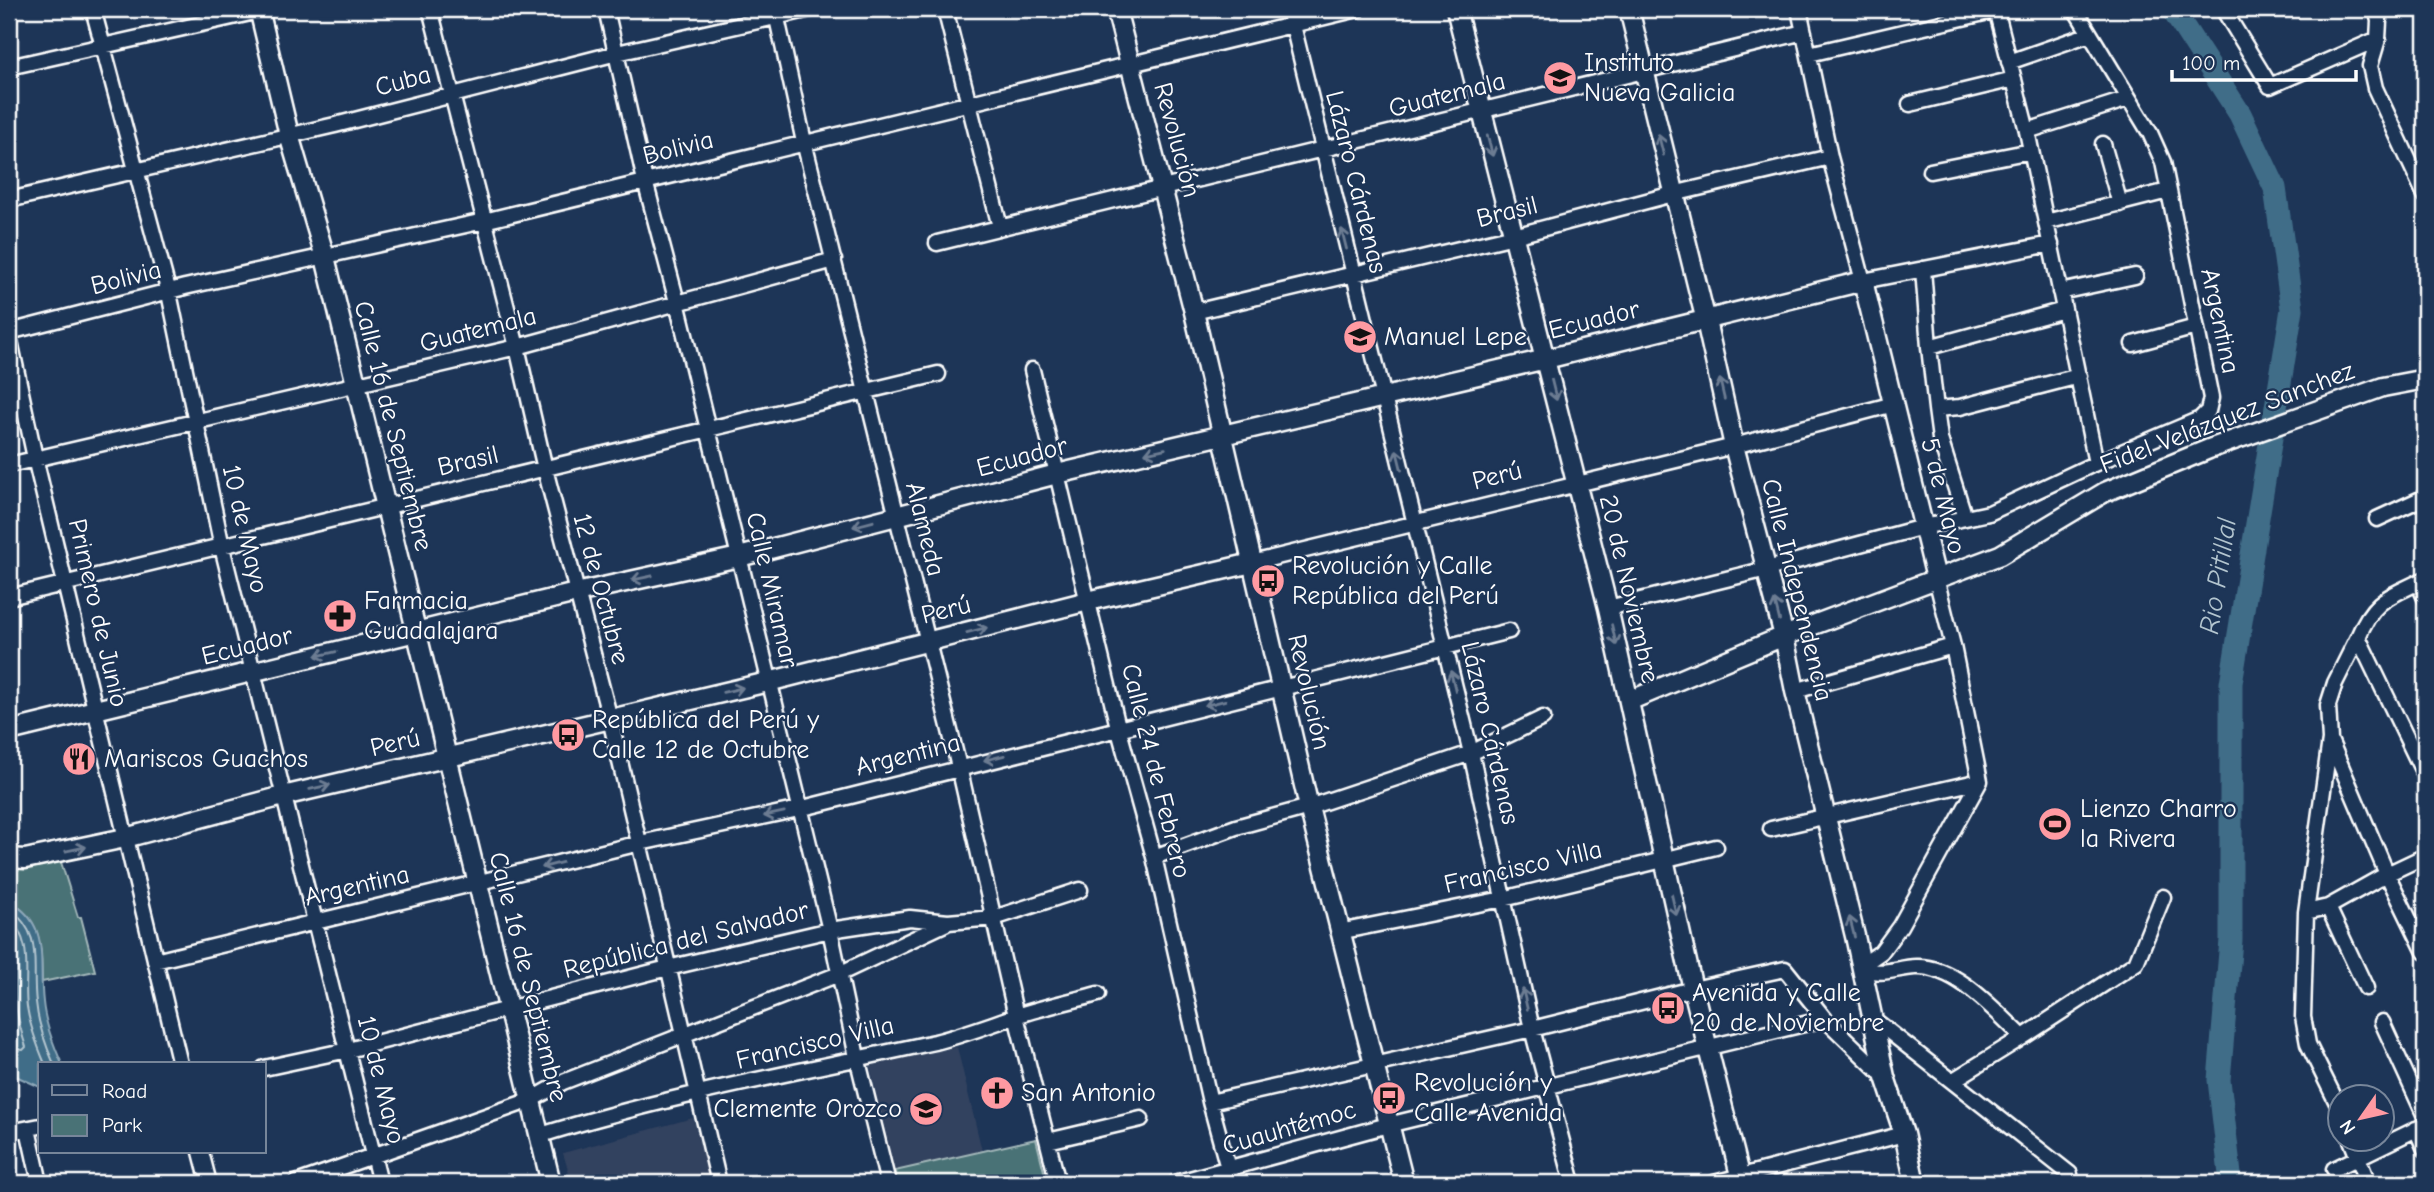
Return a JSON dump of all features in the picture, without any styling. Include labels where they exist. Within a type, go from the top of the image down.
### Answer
[{"type":"street","name":"10 de Mayo","points":[[93,9],[169,293],[222,547],[380,1183]]},
{"type":"street","name":"12 de Octubre","points":[[430,9],[610,719],[719,1183]]},
{"type":"street","name":"Calle Miramar","points":[[606,9],[645,181],[830,930],[888,1183]]},
{"type":"street","name":"Cuba","points":[[9,200],[335,125],[776,13],[811,9]]},
{"type":"street","points":[[946,9],[1000,227]]},
{"type":"street","name":"Revolución","points":[[1116,9],[1164,189],[1339,932],[1404,1183]]},
{"type":"street","name":"Lázaro Cárdenas","points":[[1289,9],[1471,753],[1532,1029],[1573,1183]]},
{"type":"street","name":"Bolivia","points":[[9,334],[185,287],[484,221],[1358,9]]},
{"type":"street","name":"20 de Noviembre","points":[[1456,9],[1608,608],[1693,989],[1742,1180]]},
{"type":"street","name":"Calle Independencia","points":[[1629,9],[1734,446],[1784,636],[1885,1077],[1904,1134],[1915,1183]]},
{"type":"street","name":"5 de Mayo","points":[[1799,9],[1830,157],[1953,646],[1980,780]]},
{"type":"street","points":[[1809,54],[1996,9],[2027,131],[2096,463]]},
{"type":"street","name":"Argentina","points":[[1608,608],[1923,527],[1989,513],[2096,463],[2200,419],[2208,411],[2211,398],[2163,162],[2150,133],[2075,9]]},
{"type":"street","points":[[2224,9],[2270,86],[2378,39]]},
{"type":"street","points":[[2376,9],[2379,20],[2378,39],[2370,66],[2375,88],[2425,195]]},
{"type":"street","points":[[9,67],[262,10]]},
{"type":"street","name":"Calle 16 de Septiembre","points":[[262,10],[289,135],[325,257],[551,1183]]},
{"type":"street","name":"Alameda","points":[[776,13],[804,142],[959,767],[1016,1016],[1058,1183]]},
{"type":"street","name":"Guatemala","points":[[937,243],[1804,32]]},
{"type":"street","points":[[2010,62],[2090,34]]},
{"type":"street","points":[[1910,104],[2014,79]]},
{"type":"street","points":[[2027,131],[2128,99]]},
{"type":"street","points":[[2103,144],[2120,204]]},
{"type":"street","points":[[1930,171],[2031,151]]},
{"type":"street","name":"Brasil","points":[[1194,312],[1830,157]]},
{"type":"street","points":[[2046,222],[2168,191]]},
{"type":"street","name":"Ecuador","points":[[9,731],[576,593],[740,557],[1057,474],[1706,321],[1863,281],[2051,244]]},
{"type":"street","name":"Guatemala","points":[[9,465],[517,346],[834,260]]},
{"type":"street","points":[[1923,269],[1940,439],[1965,518]]},
{"type":"street","points":[[2060,292],[2135,276]]},
{"type":"street","points":[[1929,346],[2064,310]]},
{"type":"street","points":[[2133,344],[2196,327]]},
{"type":"street","name":"Primero de Junio","points":[[9,334],[35,458],[180,1062]]},
{"type":"street","name":"Calle 24 de Febrero","points":[[1032,370],[1118,727],[1154,857],[1210,1102],[1230,1177]]},
{"type":"street","name":"Brasil","points":[[9,597],[938,374]]},
{"type":"street","points":[[1936,409],[1960,407],[2079,376]]},
{"type":"street","name":"Fidel Velázquez Sanchez","points":[[1629,701],[1784,636],[2000,555],[2105,492],[2209,449],[2383,387],[2425,379]]},
{"type":"street","name":"Perú","points":[[9,858],[25,859],[125,838],[283,796],[768,682],[1088,601],[1734,446],[1894,404]]},
{"type":"street","points":[[2377,519],[2425,497]]},
{"type":"street","points":[[2328,1084],[2308,1044],[2303,1017],[2306,912],[2330,740],[2328,705],[2335,683],[2364,623],[2380,601],[2422,581],[2425,598]]},
{"type":"street","name":"Argentina","points":[[155,961],[640,843],[799,809],[1509,631]]},
{"type":"street","points":[[2358,637],[2425,776]]},
{"type":"street","points":[[1795,691],[1953,646]]},
{"type":"street","points":[[1154,857],[1236,827],[1309,807],[1471,753],[1543,718]]},
{"type":"street","points":[[2330,740],[2387,874],[2425,952]]},
{"type":"street","points":[[1771,830],[1980,780]]},
{"type":"street","points":[[1862,968],[1881,952],[1900,926],[1980,780]]},
{"type":"street","name":"Francisco Villa","points":[[1339,932],[1503,900],[1716,847]]},
{"type":"street","points":[[2306,912],[2328,907],[2425,856]]},
{"type":"street","name":"República del Salvador","points":[[266,1068],[348,1050],[667,968],[830,930],[910,918],[948,922],[994,918],[1080,890]]},
{"type":"street","points":[[1952,1081],[2136,963],[2164,897]]},
{"type":"street","points":[[2328,907],[2366,988]]},
{"type":"street","points":[[296,1183],[531,1100],[563,1082],[839,974],[948,922]]},
{"type":"street","points":[[1862,968],[1885,973],[1917,967],[1946,973],[1986,1000],[2023,1037]]},
{"type":"street","points":[[1210,1102],[1786,969],[1825,1019],[1885,1077]]},
{"type":"street","name":"Francisco Villa","points":[[541,1135],[639,1107],[936,1041],[1098,994]]},
{"type":"street","points":[[1872,1018],[2070,1174]]},
{"type":"street","name":"Cuauhtémoc","points":[[1175,1183],[1230,1177],[1388,1125],[1825,1019]]},
{"type":"street","points":[[2382,1023],[2425,1116]]},
{"type":"street","points":[[1048,1141],[1141,1119]]},
{"type":"street","points":[[2334,1169],[2421,1127],[2425,1149]]},
{"type":"street","points":[[9,1132],[34,1128],[40,1183]]},
{"type":"street","points":[[1714,1183],[1742,1180],[1904,1134]]},
{"type":"street","points":[[202,1154],[209,1183]]},
{"type":"street","points":[[2357,1154],[2368,1183]]},
{"type":"shaded area","name":"Clemente Orozco","points":[[957,1047],[982,1151],[895,1171],[870,1066]]},
{"type":"shaded area","points":[[693,1118],[710,1183],[572,1183],[563,1153]]},
{"type":"green space","points":[[61,862],[78,917],[81,917],[95,971],[42,982],[40,946],[34,926],[20,909],[9,901],[9,864],[23,866]]},
{"type":"green space","points":[[1036,1139],[1047,1183],[897,1183],[895,1171]]},
{"type":"water","points":[[9,901],[23,910],[37,933],[44,1010],[61,1062],[38,1062],[38,1086],[9,1073]]},
{"type":"waterway","name":"Rio Pitillal","points":[[2172,9],[2240,114],[2275,188],[2292,309],[2231,683],[2231,940],[2219,1080],[2231,1183]]},
{"type":"place","name":"Instituto Nueva Galicia","points":[[1560,78]]},
{"type":"place","name":"Manuel Lepe","points":[[1360,337]]},
{"type":"place","name":"Revolución y Calle República del Perú","points":[[1268,581]]},
{"type":"place","name":"Farmacia Guadalajara","points":[[340,616]]},
{"type":"place","name":"República del Perú y Calle 12 de Octubre","points":[[568,735]]},
{"type":"place","name":"Mariscos Guachos","points":[[79,759]]},
{"type":"place","name":"Lienzo Charro la Rivera","points":[[2055,824]]},
{"type":"place","name":"Avenida y Calle 20 de Noviembre","points":[[1668,1008]]},
{"type":"place","name":"San Antonio","points":[[997,1093]]},
{"type":"place","name":"Revolución y Calle Avenida","points":[[1389,1098]]},
{"type":"place","name":"Clemente Orozco","points":[[926,1109]]}]
